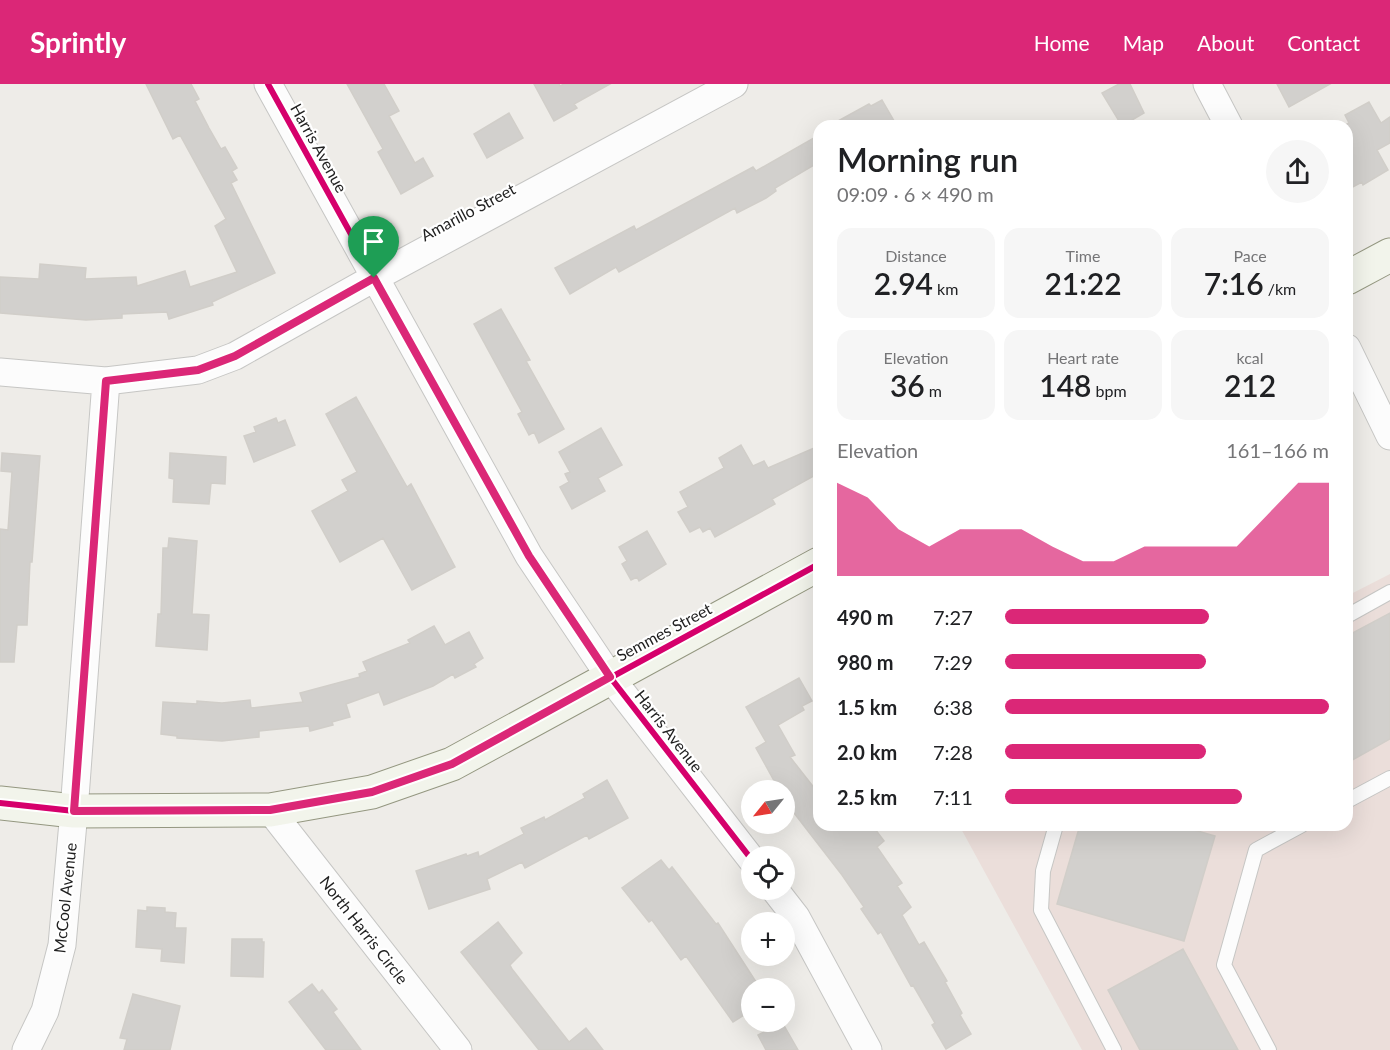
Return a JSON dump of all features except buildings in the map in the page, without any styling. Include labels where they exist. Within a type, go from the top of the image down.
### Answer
[{"type":"main road","points":[[1353,275],[1390,255]]},
{"type":"main road","name":"Semmes Street","points":[[0,803],[74,811],[270,810],[372,792],[452,764],[813,567]]},
{"type":"street","name":"Harris Avenue","points":[[268,84],[529,556],[610,677],[741,846]]},
{"type":"street","name":"Amarillo Street","points":[[0,372],[106,381],[198,370],[235,356],[374,278],[734,84]]},
{"type":"street","points":[[1207,84],[1226,120]]},
{"type":"street","points":[[1353,360],[1390,436]]},
{"type":"street","name":"McCool Avenue","points":[[26,1050],[45,1011],[62,945],[106,381]]},
{"type":"street","name":"North Harris Circle","points":[[270,810],[458,1050]]},
{"type":"street","points":[[783,900],[796,917],[868,1050]]},
{"type":"lane","points":[[1353,613],[1390,592]]},
{"type":"lane","points":[[1353,798],[1390,778]]},
{"type":"lane","points":[[1054,831],[1043,871],[1041,910],[1114,1050]]},
{"type":"lane","points":[[1269,1050],[1224,965],[1256,850],[1291,831]]},
{"type":"shaded area","points":[[1390,574],[1390,1050],[1082,1050],[962,831],[1353,831],[1353,593]]},
{"type":"cycle path","points":[[268,84],[529,556],[610,677],[741,846]]},
{"type":"cycle path","points":[[0,803],[74,811],[270,810],[372,792],[452,764],[813,567]]},
{"type":"route","points":[[374,278],[529,556],[610,677],[452,764],[372,792],[270,810],[74,811],[106,381],[198,370],[235,356],[374,278]]}]
